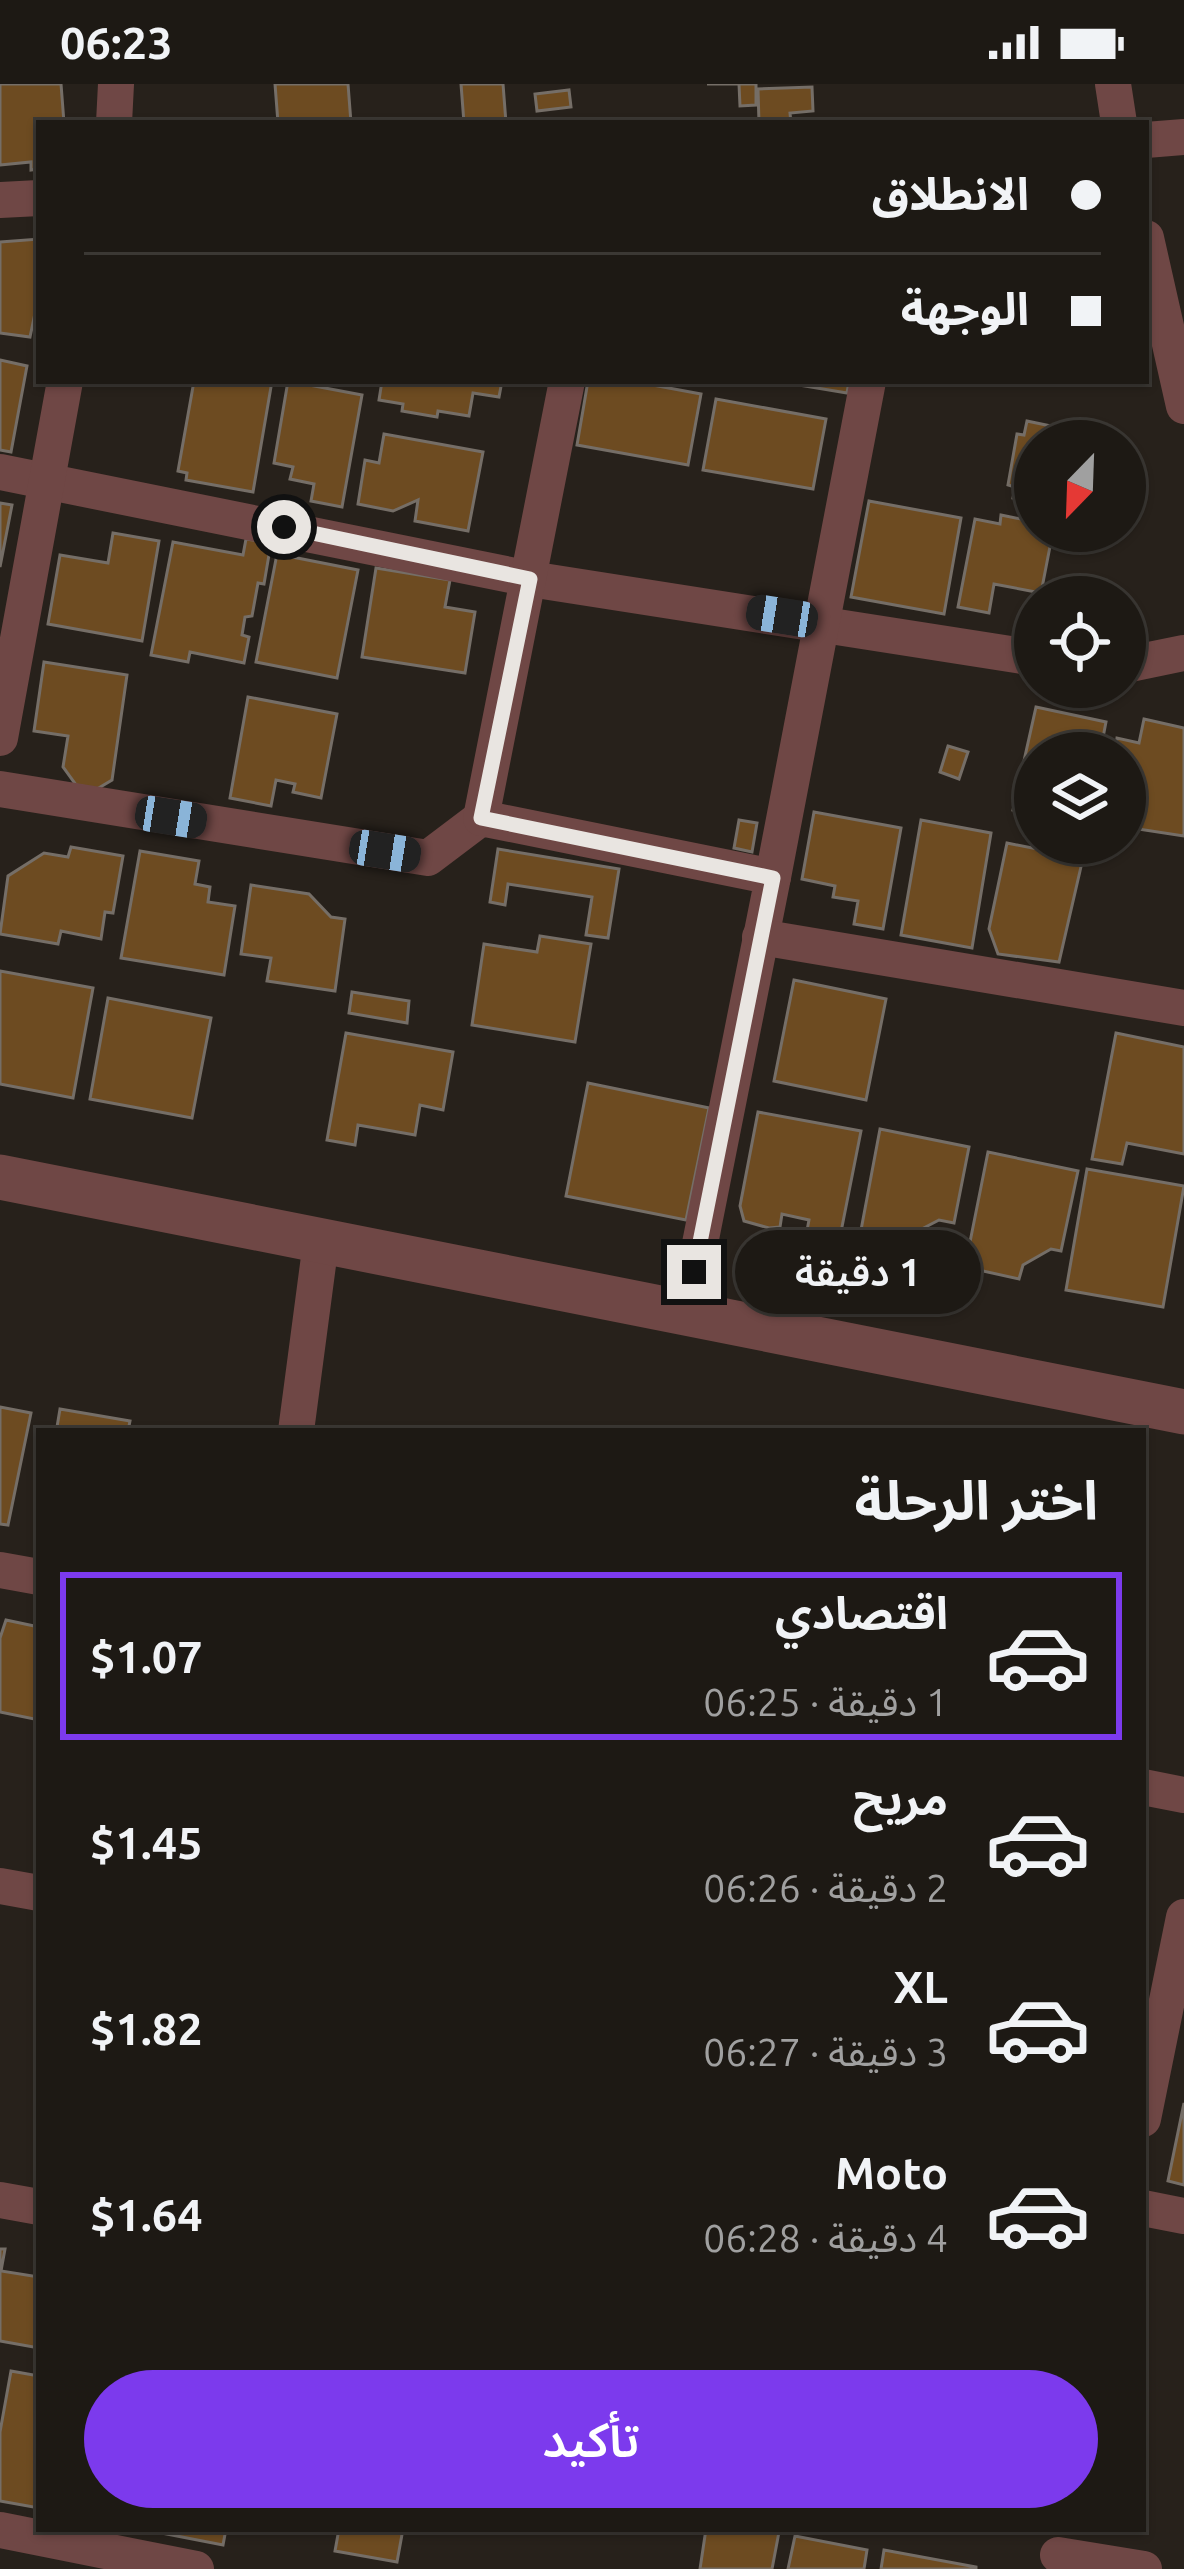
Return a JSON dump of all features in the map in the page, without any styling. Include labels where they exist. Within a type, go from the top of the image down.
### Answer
[{"type":"street","points":[[114,120],[116,84]]},
{"type":"street","points":[[1113,84],[1119,120]]},
{"type":"street","points":[[1149,140],[1184,137]]},
{"type":"street","points":[[0,200],[36,198]]},
{"type":"street","points":[[1162,262],[1184,406]]},
{"type":"street","points":[[0,738],[64,384]]},
{"type":"street","points":[[0,789],[428,858],[481,818],[566,384]]},
{"type":"street","points":[[686,1314],[867,384]]},
{"type":"street","points":[[0,472],[530,579],[1014,655]]},
{"type":"street","points":[[1146,661],[1184,653]]},
{"type":"street","points":[[481,818],[773,878]]},
{"type":"street","points":[[760,937],[1184,1008]]},
{"type":"street","points":[[0,1177],[1184,1412]]},
{"type":"street","points":[[296,1428],[322,1242]]},
{"type":"street","points":[[0,1570],[36,1576]]},
{"type":"street","points":[[1146,1788],[1184,1795]]},
{"type":"street","points":[[0,1886],[36,1893]]},
{"type":"street","points":[[1146,2100],[1184,1917]]},
{"type":"street","points":[[0,2200],[36,2206]]},
{"type":"street","points":[[1146,2209],[1184,2216]]},
{"type":"street","points":[[14,2544],[134,2542],[196,2569]]},
{"type":"street","points":[[1059,2551],[1144,2569]]},
{"type":"building","points":[[0,84],[61,84],[64,120],[36,120],[36,169],[31,170],[31,162],[0,165]]},
{"type":"building","points":[[275,84],[348,84],[351,120],[278,120]]},
{"type":"building","points":[[461,84],[503,84],[506,120],[464,120]]},
{"type":"building","points":[[739,84],[756,84],[756,105],[740,106]]},
{"type":"building","points":[[812,87],[813,111],[790,113],[791,120],[759,120],[758,89]]},
{"type":"building","points":[[569,90],[571,107],[537,111],[535,94]]},
{"type":"building","points":[[36,239],[36,308],[30,337],[0,333],[0,242]]},
{"type":"building","points":[[0,360],[27,366],[11,452],[0,450]]},
{"type":"building","points":[[193,384],[271,384],[253,492],[186,480],[187,473],[178,471]]},
{"type":"building","points":[[287,384],[362,395],[342,507],[311,501],[314,484],[290,479],[293,467],[274,463]]},
{"type":"building","points":[[382,384],[501,384],[499,397],[473,393],[469,416],[402,411],[403,404],[379,400]]},
{"type":"building","points":[[587,384],[647,384],[701,394],[688,465],[577,445]]},
{"type":"building","points":[[793,384],[848,384],[847,393]]},
{"type":"building","points":[[716,399],[826,419],[813,489],[703,470]]},
{"type":"building","points":[[384,434],[483,452],[468,531],[415,521],[418,500],[393,511],[358,504],[365,460],[379,463]]},
{"type":"building","points":[[1014,451],[1014,487],[1008,485]]},
{"type":"building","points":[[869,501],[961,518],[944,614],[851,597]]},
{"type":"building","points":[[0,503],[12,505],[0,567]]},
{"type":"building","points":[[1001,515],[1014,518],[1014,552],[1049,552],[1044,576],[1014,576],[1014,588],[994,584],[989,613],[958,607],[975,519],[1000,524]]},
{"type":"building","points":[[113,533],[159,541],[142,641],[48,624],[60,555],[108,563]]},
{"type":"building","points":[[246,539],[271,543],[264,584],[258,583],[252,616],[245,617],[242,635],[249,637],[244,663],[190,652],[188,662],[151,655],[173,542],[243,555]]},
{"type":"building","points":[[277,554],[358,570],[337,678],[256,662]]},
{"type":"building","points":[[376,568],[450,580],[445,607],[475,612],[465,673],[362,657]]},
{"type":"building","points":[[44,662],[127,675],[112,780],[97,789],[76,785],[63,767],[68,736],[34,731]]},
{"type":"building","points":[[248,697],[337,714],[321,798],[293,792],[295,784],[276,780],[271,806],[230,798]]},
{"type":"building","points":[[1036,708],[1106,722],[1104,732],[1030,732]]},
{"type":"building","points":[[1144,719],[1184,728],[1184,836],[1146,830],[1146,732],[1141,732]]},
{"type":"building","points":[[948,746],[968,752],[959,779],[940,772]]},
{"type":"building","points":[[814,812],[901,828],[883,929],[854,924],[858,901],[833,897],[835,886],[802,879]]},
{"type":"building","points":[[739,820],[757,823],[752,852],[734,848]]},
{"type":"building","points":[[921,820],[991,833],[972,948],[901,935]]},
{"type":"building","points":[[1007,843],[1014,844],[1014,864],[1082,864],[1059,962],[998,954],[989,929]]},
{"type":"building","points":[[71,847],[123,856],[113,913],[105,912],[101,939],[61,931],[58,944],[0,934],[8,876],[44,853],[68,857]]},
{"type":"building","points":[[498,849],[619,869],[608,938],[586,935],[592,897],[508,884],[505,905],[490,902]]},
{"type":"building","points":[[140,851],[199,861],[195,884],[210,887],[208,902],[235,906],[224,975],[121,958]]},
{"type":"building","points":[[251,885],[309,894],[331,917],[345,919],[335,991],[267,981],[271,958],[241,954]]},
{"type":"building","points":[[540,936],[591,944],[575,1042],[472,1025],[484,944],[537,952]]},
{"type":"building","points":[[0,971],[93,988],[73,1098],[0,1084]]},
{"type":"building","points":[[794,980],[886,999],[866,1100],[774,1081]]},
{"type":"building","points":[[352,992],[409,1001],[407,1023],[349,1013]]},
{"type":"building","points":[[108,998],[211,1018],[192,1118],[90,1099]]},
{"type":"building","points":[[346,1033],[453,1052],[443,1110],[420,1105],[415,1135],[358,1125],[355,1145],[327,1140]]},
{"type":"building","points":[[1116,1033],[1184,1047],[1184,1154],[1127,1143],[1122,1164],[1092,1159]]},
{"type":"building","points":[[588,1083],[709,1108],[686,1220],[566,1196]]},
{"type":"building","points":[[758,1112],[861,1131],[838,1247],[805,1241],[809,1220],[782,1214],[780,1227],[769,1228],[744,1221],[740,1206]]},
{"type":"building","points":[[880,1129],[969,1147],[954,1223],[939,1220],[918,1231],[913,1257],[858,1246]]},
{"type":"building","points":[[988,1152],[1078,1171],[1061,1251],[1051,1249],[1023,1265],[1019,1279],[965,1267]]},
{"type":"building","points":[[1087,1169],[1184,1186],[1163,1307],[1066,1290]]},
{"type":"building","points":[[0,1407],[31,1413],[8,1525],[0,1524]]},
{"type":"building","points":[[60,1409],[130,1421],[129,1428],[57,1427]]},
{"type":"building","points":[[6,1620],[36,1626],[36,1719],[0,1712],[0,1638]]},
{"type":"building","points":[[1184,2103],[1184,2185],[1168,2181]]},
{"type":"building","points":[[0,2249],[5,2249],[1,2271],[36,2277],[36,2347],[0,2341]]},
{"type":"building","points":[[11,2371],[36,2375],[36,2507],[0,2501],[0,2432]]},
{"type":"building","points":[[156,2532],[225,2532],[223,2545]]},
{"type":"building","points":[[338,2532],[402,2532],[397,2562],[335,2551]]},
{"type":"building","points":[[706,2532],[779,2532],[772,2569],[700,2569]]},
{"type":"building","points":[[795,2536],[867,2550],[864,2569],[788,2569]]},
{"type":"building","points":[[884,2550],[976,2567],[976,2569],[881,2569]]},
{"type":"route","points":[[284,527],[530,579],[481,818],[773,878],[694,1272]]}]
